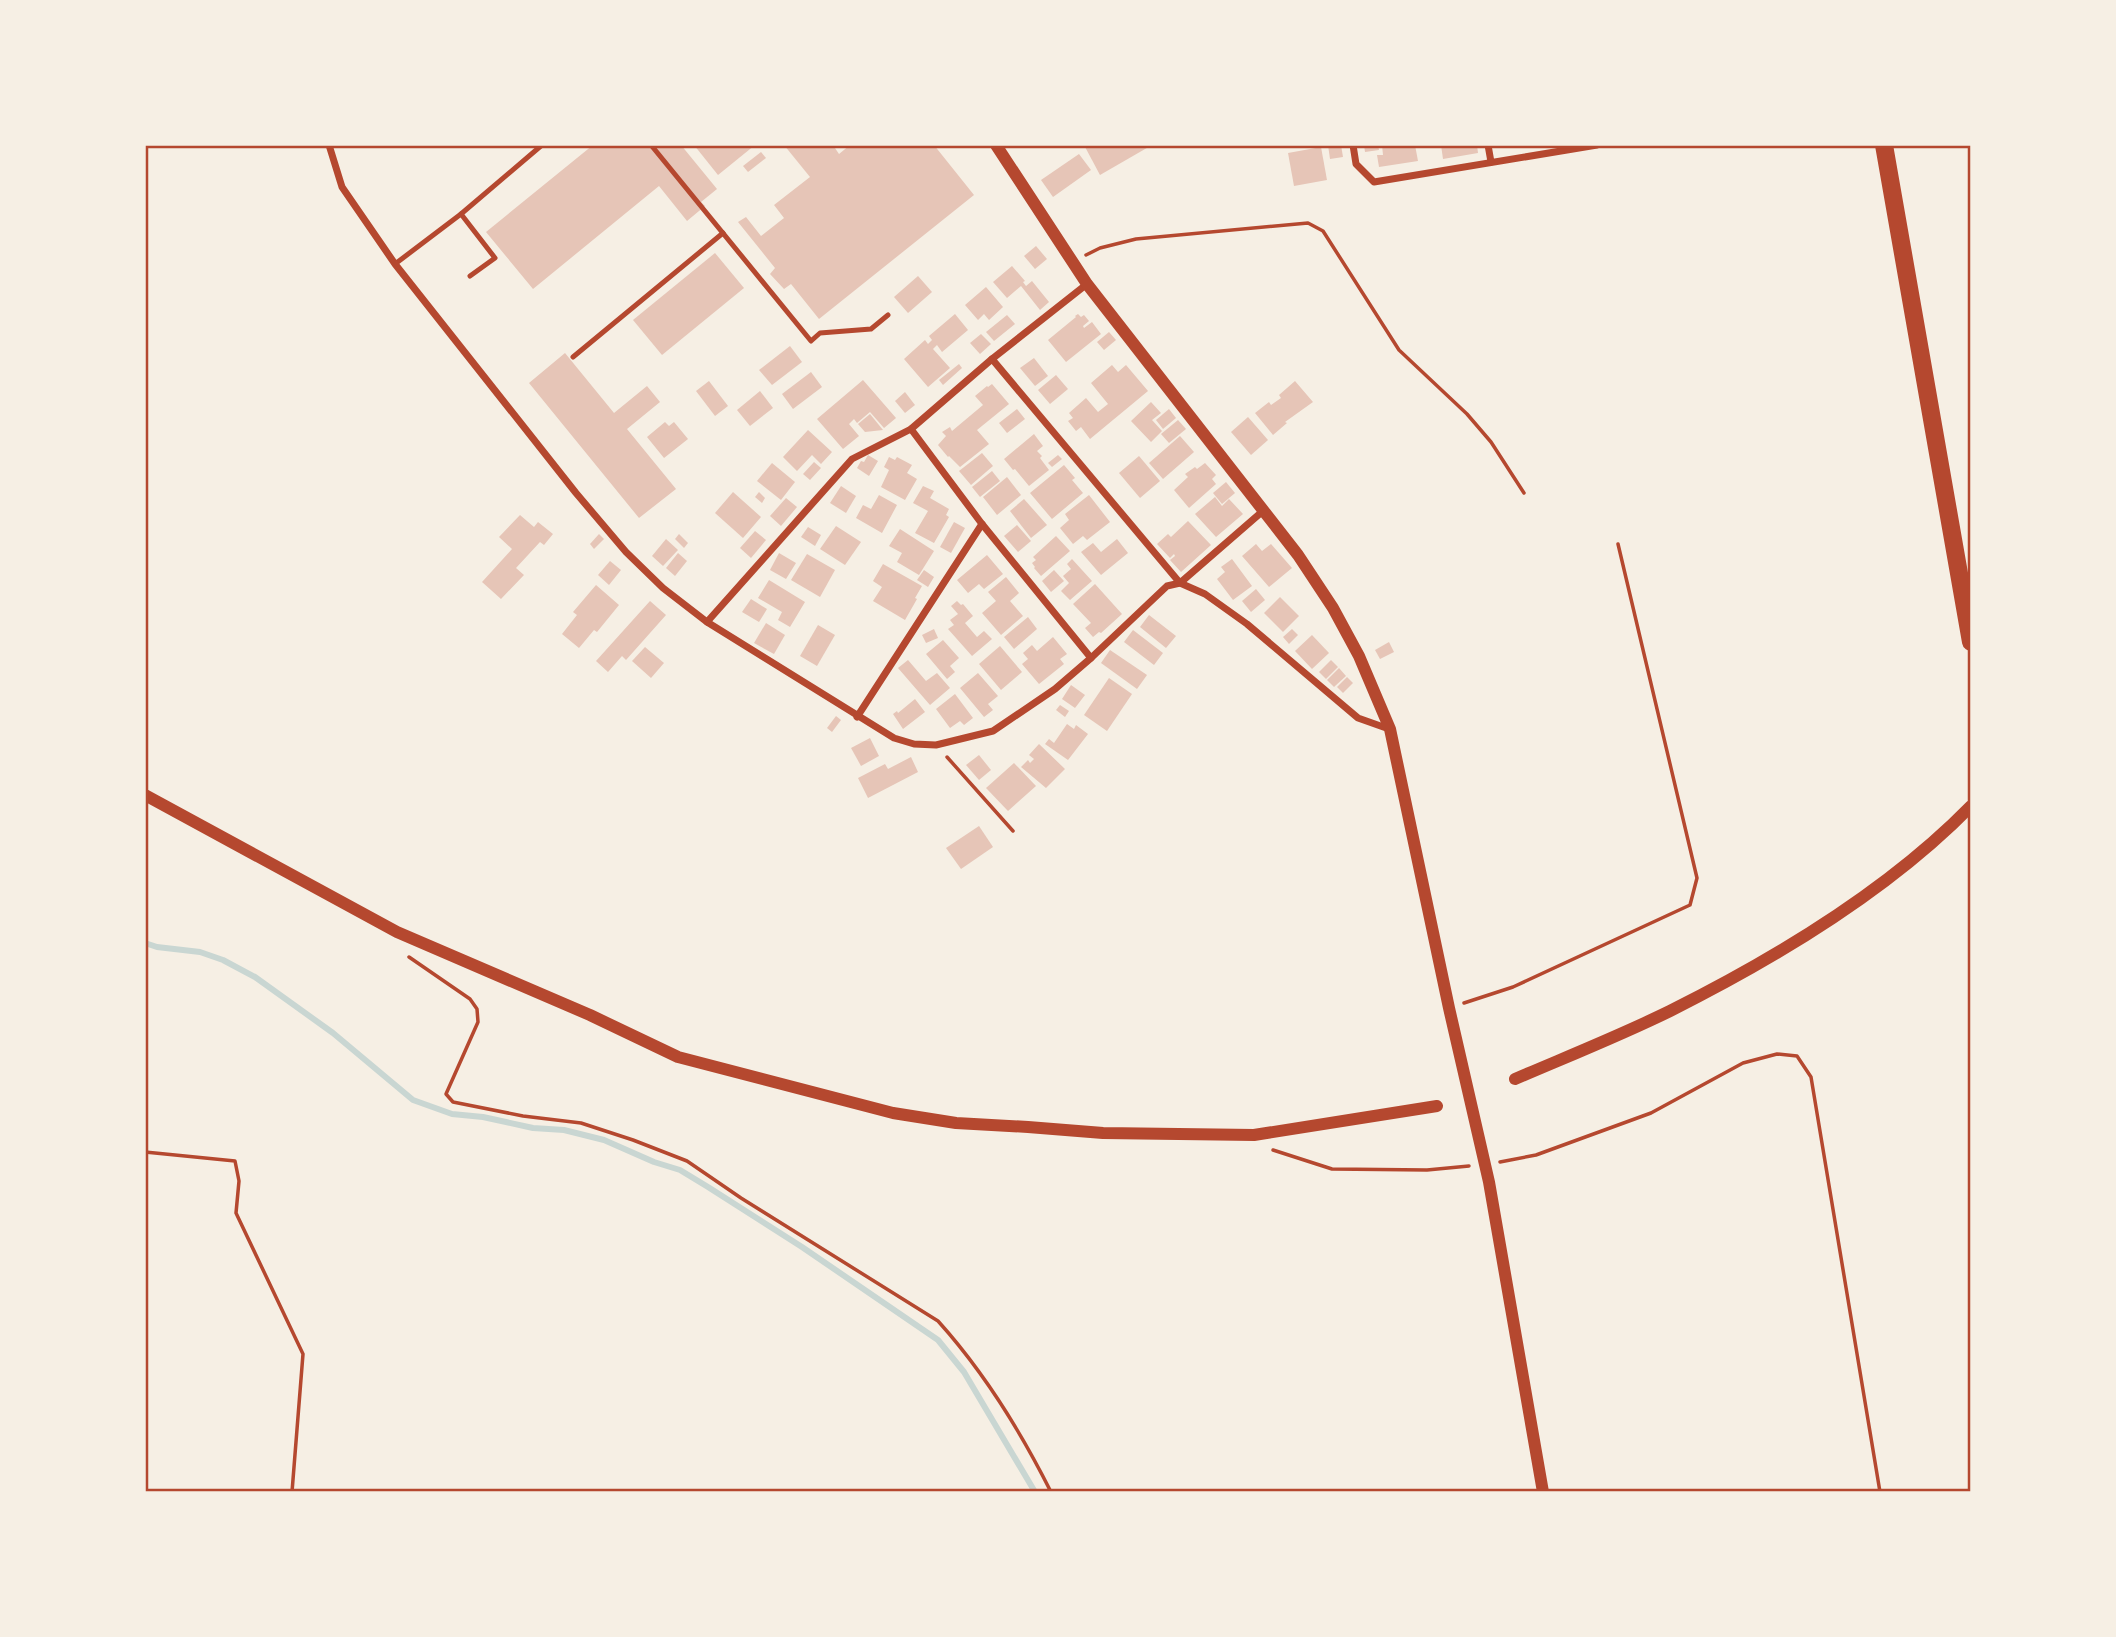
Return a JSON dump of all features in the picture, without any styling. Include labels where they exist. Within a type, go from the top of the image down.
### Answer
[{"type":"main road","points":[[1884,145],[1971,642]]},
{"type":"street","points":[[329,145],[342,187],[395,264],[626,552],[663,588],[707,622],[894,738],[914,744],[936,745],[993,731],[1055,689],[1167,586],[1180,583],[1264,510]]},
{"type":"street","points":[[996,145],[1087,284],[1298,555],[1333,608],[1359,656],[1390,729],[1449,1007],[1486,1165],[1543,1492]]},
{"type":"street","points":[[1353,145],[1356,164],[1374,182],[1597,145]]},
{"type":"street","points":[[1488,145],[1491,162]]},
{"type":"street","points":[[707,622],[852,459],[911,429],[992,359],[1087,284]]},
{"type":"street","points":[[992,359],[1180,583],[1205,594],[1247,624],[1358,718],[1390,729]]},
{"type":"street","points":[[911,429],[982,524],[1091,658]]},
{"type":"street","points":[[857,717],[982,524]]},
{"type":"street","points":[[145,795],[397,932],[590,1015],[678,1057],[905,1115],[956,1123],[1103,1133],[1254,1135],[1437,1106]]},
{"type":"street","points":[[1514,1079],[1668,1012],[1765,960],[1848,907],[1894,873],[1971,806]]},
{"type":"lane","points":[[395,264],[461,214],[542,145]]},
{"type":"lane","points":[[651,145],[811,341],[820,333],[871,329],[888,315]]},
{"type":"lane","points":[[461,214],[495,258],[470,276]]},
{"type":"lane","points":[[573,358],[723,233]]},
{"type":"path","points":[[1071,262],[1100,248],[1136,239],[1308,223],[1323,230],[1399,350],[1466,414],[1491,442],[1524,493]]},
{"type":"path","points":[[1449,1007],[1513,987],[1690,905],[1697,878],[1618,544]]},
{"type":"path","points":[[936,745],[1013,831]]},
{"type":"path","points":[[397,932],[401,951],[470,999],[477,1009],[478,1022],[446,1094],[453,1102],[523,1116],[581,1123],[687,1161],[741,1198],[938,1321],[960,1346],[1030,1450],[1051,1492]]},
{"type":"path","points":[[1268,1148],[1332,1169],[1427,1170],[1486,1165],[1536,1155],[1651,1113],[1743,1063],[1777,1054],[1797,1056],[1811,1077],[1880,1492]]},
{"type":"path","points":[[145,1152],[235,1161],[239,1181],[236,1213],[303,1354],[292,1492]]},
{"type":"building","points":[[593,145],[681,145],[717,189],[701,202],[705,206],[687,221],[659,186],[533,289],[486,232]]},
{"type":"building","points":[[694,145],[755,145],[718,175]]},
{"type":"building","points":[[784,145],[833,145],[839,154],[850,145],[934,145],[974,195],[819,319],[791,284],[784,289],[770,274],[775,268],[738,222],[746,217],[761,236],[784,218],[774,205],[810,177]]},
{"type":"building","points":[[1084,145],[1152,145],[1100,175]]},
{"type":"building","points":[[1328,145],[1341,145],[1343,157],[1330,159]]},
{"type":"building","points":[[1364,145],[1378,145],[1379,150],[1365,152]]},
{"type":"building","points":[[1382,145],[1415,145],[1418,161],[1379,167],[1377,155],[1383,155]]},
{"type":"building","points":[[1441,145],[1477,145],[1478,153],[1443,159]]},
{"type":"building","points":[[1321,147],[1327,180],[1294,186],[1288,153]]},
{"type":"building","points":[[761,152],[766,158],[748,172],[743,166]]},
{"type":"building","points":[[1079,154],[1091,170],[1053,197],[1041,180]]},
{"type":"building","points":[[1036,246],[1047,259],[1035,269],[1024,256]]},
{"type":"building","points":[[715,253],[744,288],[662,355],[633,320]]},
{"type":"building","points":[[1012,266],[1026,286],[1032,281],[1049,302],[1040,310],[1021,286],[1007,298],[993,282]]},
{"type":"building","points":[[918,276],[932,292],[908,313],[894,297]]},
{"type":"building","points":[[986,287],[1003,307],[989,320],[984,314],[978,320],[965,305]]},
{"type":"building","points":[[955,314],[968,330],[942,352],[937,345],[933,349],[950,368],[928,387],[904,359],[925,340],[928,344],[932,340],[929,336]]},
{"type":"building","points":[[1078,314],[1081,317],[1084,315],[1089,321],[1084,328],[1092,322],[1101,334],[1066,362],[1048,340]]},
{"type":"building","points":[[1007,315],[1015,324],[994,341],[986,332]]},
{"type":"building","points":[[1109,332],[1116,340],[1104,350],[1097,342]]},
{"type":"building","points":[[981,334],[991,344],[980,354],[970,343]]},
{"type":"building","points":[[790,346],[802,362],[772,385],[759,370]]},
{"type":"building","points":[[565,353],[614,413],[647,386],[660,402],[627,429],[676,489],[639,518],[529,383]]},
{"type":"building","points":[[1034,358],[1048,376],[1035,386],[1020,368]]},
{"type":"building","points":[[959,364],[962,368],[943,385],[939,380]]},
{"type":"building","points":[[1112,365],[1118,372],[1126,365],[1148,391],[1090,439],[1081,427],[1076,431],[1068,421],[1073,418],[1069,413],[1086,398],[1098,412],[1108,404],[1091,383]]},
{"type":"building","points":[[811,372],[822,387],[793,409],[782,394]]},
{"type":"building","points":[[1056,375],[1068,389],[1050,404],[1038,390]]},
{"type":"building","points":[[863,380],[896,418],[884,428],[870,412],[857,423],[854,419],[849,424],[859,436],[843,449],[817,419]]},
{"type":"building","points":[[709,381],[728,406],[715,416],[696,391]]},
{"type":"building","points":[[1295,381],[1313,402],[1285,422],[1287,423],[1273,435],[1255,413],[1269,402],[1271,405],[1281,398],[1279,395]]},
{"type":"building","points":[[992,384],[1009,404],[977,430],[989,444],[960,467],[938,445],[946,436],[942,432],[950,427],[952,431],[983,405],[975,396]]},
{"type":"building","points":[[760,391],[773,408],[750,426],[737,410]]},
{"type":"building","points":[[905,392],[915,405],[905,413],[895,401]]},
{"type":"building","points":[[1151,402],[1161,413],[1152,420],[1162,431],[1151,442],[1131,421]]},
{"type":"building","points":[[1017,409],[1025,419],[1007,433],[999,423]]},
{"type":"building","points":[[1169,409],[1176,418],[1163,429],[1156,420]]},
{"type":"building","points":[[870,414],[883,430],[865,432],[858,424]]},
{"type":"building","points":[[1248,417],[1268,440],[1251,455],[1231,432]]},
{"type":"building","points":[[1178,420],[1186,429],[1169,443],[1161,434]]},
{"type":"building","points":[[665,422],[669,426],[674,422],[688,439],[664,458],[647,437]]},
{"type":"building","points":[[808,430],[832,452],[821,464],[812,455],[797,471],[783,457]]},
{"type":"building","points":[[1034,434],[1043,446],[1037,451],[1049,470],[1029,486],[1004,459]]},
{"type":"building","points":[[1180,436],[1194,452],[1163,479],[1149,463]]},
{"type":"building","points":[[982,453],[993,466],[971,485],[959,471]]},
{"type":"building","points":[[868,455],[878,461],[869,476],[857,468]]},
{"type":"building","points":[[1058,455],[1062,459],[1052,467],[1048,463]]},
{"type":"building","points":[[1139,456],[1160,481],[1140,498],[1119,473]]},
{"type":"building","points":[[889,457],[895,460],[897,457],[912,465],[907,473],[917,479],[905,500],[881,487],[889,470],[884,467]]},
{"type":"building","points":[[814,462],[821,468],[810,480],[803,474]]},
{"type":"building","points":[[772,463],[795,482],[781,500],[757,481]]},
{"type":"building","points":[[1205,463],[1216,475],[1212,479],[1216,484],[1189,508],[1174,490],[1188,477],[1185,474]]},
{"type":"building","points":[[1064,465],[1083,493],[1052,519],[1030,493]]},
{"type":"building","points":[[992,471],[1000,481],[980,497],[972,487]]},
{"type":"building","points":[[1007,477],[1021,495],[997,515],[983,497]]},
{"type":"building","points":[[1226,482],[1235,493],[1222,504],[1213,493]]},
{"type":"building","points":[[841,486],[856,496],[846,513],[830,503]]},
{"type":"building","points":[[923,486],[934,491],[930,498],[949,509],[946,515],[949,517],[934,543],[915,533],[928,511],[913,503]]},
{"type":"building","points":[[733,492],[761,517],[743,538],[715,513]]},
{"type":"building","points":[[759,492],[765,498],[762,503],[755,497]]},
{"type":"building","points":[[879,495],[897,505],[882,533],[856,518],[863,505],[871,509]]},
{"type":"building","points":[[1089,495],[1110,522],[1087,540],[1083,536],[1073,544],[1060,528],[1069,520],[1065,514]]},
{"type":"building","points":[[1215,497],[1222,506],[1229,499],[1243,514],[1216,537],[1195,514]]},
{"type":"building","points":[[786,498],[797,507],[781,526],[770,516]]},
{"type":"building","points":[[1024,499],[1047,525],[1031,538],[1010,511]]},
{"type":"building","points":[[520,515],[534,527],[538,522],[553,534],[544,545],[540,542],[516,568],[524,575],[501,599],[482,582],[512,549],[499,537]]},
{"type":"building","points":[[1188,521],[1211,545],[1181,572],[1170,560],[1174,554],[1170,558],[1157,544],[1168,534],[1171,537]]},
{"type":"building","points":[[954,522],[965,528],[951,553],[940,547]]},
{"type":"building","points":[[1017,525],[1031,541],[1018,552],[1004,536]]},
{"type":"building","points":[[836,526],[861,542],[845,565],[820,549]]},
{"type":"building","points":[[808,527],[821,535],[815,546],[801,537]]},
{"type":"building","points":[[900,529],[934,551],[919,575],[897,562],[902,553],[889,546]]},
{"type":"building","points":[[755,531],[766,540],[751,558],[740,548]]},
{"type":"building","points":[[599,534],[604,539],[594,549],[590,544]]},
{"type":"building","points":[[679,534],[688,543],[684,548],[675,539]]},
{"type":"building","points":[[1056,536],[1070,551],[1041,576],[1034,568],[1032,563],[1036,560],[1033,557]]},
{"type":"building","points":[[666,539],[678,550],[663,566],[652,556]]},
{"type":"building","points":[[1117,539],[1128,553],[1101,575],[1081,552],[1093,543],[1101,552]]},
{"type":"building","points":[[1256,544],[1262,551],[1271,544],[1292,568],[1269,587],[1242,556]]},
{"type":"building","points":[[678,553],[687,561],[675,576],[666,568]]},
{"type":"building","points":[[779,553],[796,563],[786,579],[770,570]]},
{"type":"building","points":[[807,554],[835,570],[820,597],[791,580]]},
{"type":"building","points":[[987,555],[1003,574],[984,589],[979,584],[968,593],[957,580]]},
{"type":"building","points":[[1072,559],[1092,581],[1070,600],[1061,591],[1069,583],[1063,576],[1071,569],[1067,564]]},
{"type":"building","points":[[1232,559],[1252,586],[1233,600],[1217,579],[1225,572],[1221,567]]},
{"type":"building","points":[[610,561],[621,570],[609,585],[598,575]]},
{"type":"building","points":[[883,564],[922,586],[905,620],[873,601],[882,587],[873,581]]},
{"type":"building","points":[[924,570],[934,577],[928,587],[917,580]]},
{"type":"building","points":[[1054,570],[1064,581],[1051,592],[1042,581]]},
{"type":"building","points":[[1006,577],[1019,593],[1010,601],[1023,616],[1001,635],[982,613],[996,601],[988,592]]},
{"type":"building","points":[[769,580],[805,602],[790,627],[778,620],[782,612],[758,598]]},
{"type":"building","points":[[1095,584],[1122,614],[1093,637],[1085,628],[1091,623],[1073,604]]},
{"type":"building","points":[[596,585],[619,605],[597,632],[594,630],[579,648],[562,634],[577,615],[573,612]]},
{"type":"building","points":[[1256,589],[1265,600],[1251,612],[1242,601]]},
{"type":"building","points":[[1280,597],[1299,616],[1283,632],[1264,613]]},
{"type":"building","points":[[751,599],[767,609],[759,622],[742,612]]},
{"type":"building","points":[[650,601],[666,615],[626,660],[622,656],[608,672],[596,661]]},
{"type":"building","points":[[957,601],[973,616],[965,623],[977,637],[984,631],[992,639],[972,656],[948,629],[954,625],[950,620],[958,614],[951,606]]},
{"type":"building","points":[[1149,615],[1176,636],[1166,648],[1140,627]]},
{"type":"building","points":[[1028,617],[1037,629],[1014,649],[1004,637]]},
{"type":"building","points":[[766,623],[785,635],[774,654],[754,643]]},
{"type":"building","points":[[818,625],[835,635],[817,666],[800,656]]},
{"type":"building","points":[[934,629],[938,638],[926,643],[922,635]]},
{"type":"building","points":[[1292,629],[1298,635],[1289,644],[1283,637]]},
{"type":"building","points":[[1133,630],[1163,653],[1154,665],[1124,642]]},
{"type":"building","points":[[1312,635],[1329,653],[1312,669],[1295,651]]},
{"type":"building","points":[[1053,637],[1067,654],[1060,659],[1064,664],[1039,684],[1022,664],[1028,659],[1023,653],[1032,645],[1037,651]]},
{"type":"building","points":[[943,640],[959,658],[950,666],[955,672],[947,679],[926,654]]},
{"type":"building","points":[[1389,642],[1394,652],[1380,659],[1375,650]]},
{"type":"building","points":[[1000,646],[1022,672],[1001,690],[979,664]]},
{"type":"building","points":[[645,647],[664,663],[651,678],[632,661]]},
{"type":"building","points":[[1110,650],[1147,675],[1137,689],[1101,663]]},
{"type":"building","points":[[908,660],[926,681],[937,673],[950,688],[930,705],[898,668]]},
{"type":"building","points":[[1331,660],[1338,667],[1326,679],[1319,672]]},
{"type":"building","points":[[1339,668],[1346,676],[1334,687],[1327,680]]},
{"type":"building","points":[[978,673],[998,696],[988,704],[993,710],[984,717],[960,688]]},
{"type":"building","points":[[1347,677],[1353,683],[1343,693],[1337,687]]},
{"type":"building","points":[[1109,678],[1132,694],[1107,731],[1084,715]]},
{"type":"building","points":[[1071,685],[1085,695],[1075,708],[1062,699]]},
{"type":"building","points":[[955,694],[973,718],[964,725],[960,721],[950,728],[936,709]]},
{"type":"building","points":[[915,699],[925,712],[903,729],[893,714]]},
{"type":"building","points":[[1060,705],[1069,711],[1065,717],[1056,710]]},
{"type":"building","points":[[836,716],[841,720],[832,732],[827,728]]},
{"type":"building","points":[[1067,724],[1074,729],[1076,725],[1088,734],[1068,760],[1045,744],[1049,739],[1054,743]]},
{"type":"building","points":[[870,738],[879,756],[861,766],[851,748]]},
{"type":"building","points":[[1039,744],[1065,769],[1046,788],[1021,767],[1028,760],[1030,763],[1034,759],[1029,755]]},
{"type":"building","points":[[979,755],[991,770],[979,780],[966,765]]},
{"type":"building","points":[[911,757],[918,772],[868,798],[858,778],[885,764],[888,769]]},
{"type":"building","points":[[1014,763],[1036,786],[1008,811],[986,788]]},
{"type":"building","points":[[979,826],[993,847],[961,869],[946,848]]},
{"type":"waterway","points":[[145,943],[200,952],[223,960],[255,977],[333,1033],[413,1100],[452,1114],[483,1117],[533,1128],[564,1130],[604,1140],[654,1162],[680,1170],[708,1187],[802,1247],[938,1340],[964,1372],[1035,1492]]}]
